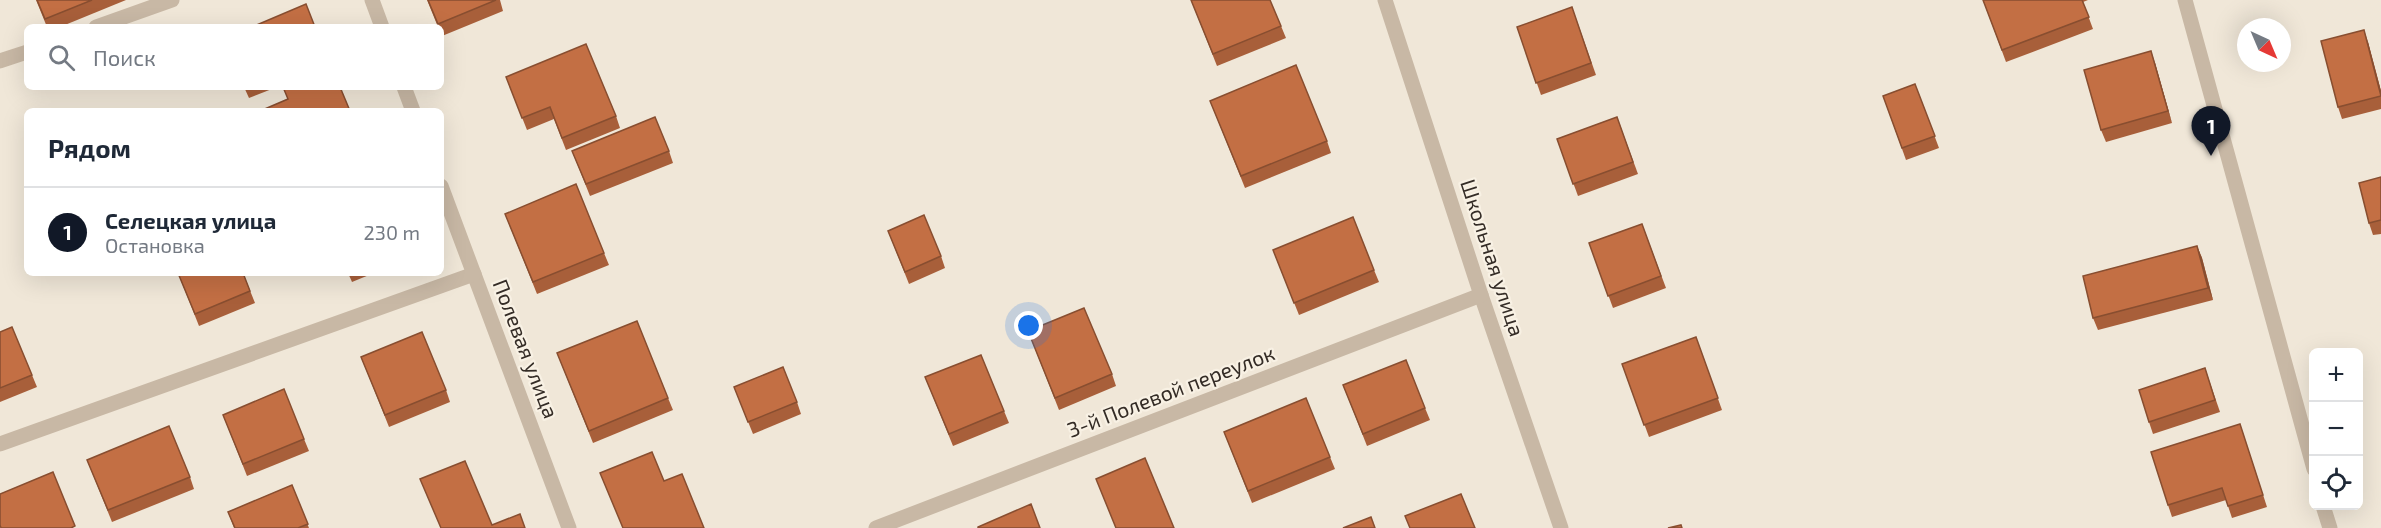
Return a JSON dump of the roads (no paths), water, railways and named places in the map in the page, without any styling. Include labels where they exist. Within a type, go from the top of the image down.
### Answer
[{"type":"street","points":[[104,24],[172,0]]},
{"type":"street","points":[[372,0],[381,24]]},
{"type":"street","name":"Школьная улица","points":[[1385,0],[1481,295],[1561,528]]},
{"type":"street","points":[[2185,0],[2309,456]]},
{"type":"street","points":[[0,61],[24,53]]},
{"type":"street","points":[[405,90],[412,108]]},
{"type":"street","name":"Полевая улица","points":[[444,194],[569,528]]},
{"type":"street","points":[[0,444],[474,274]]},
{"type":"street","name":"3-й Полевой переулок","points":[[876,528],[1481,295]]},
{"type":"street","points":[[2324,510],[2330,528]]},
{"type":"place","name":"Селецкая улица","points":[[2211,156]]}]
